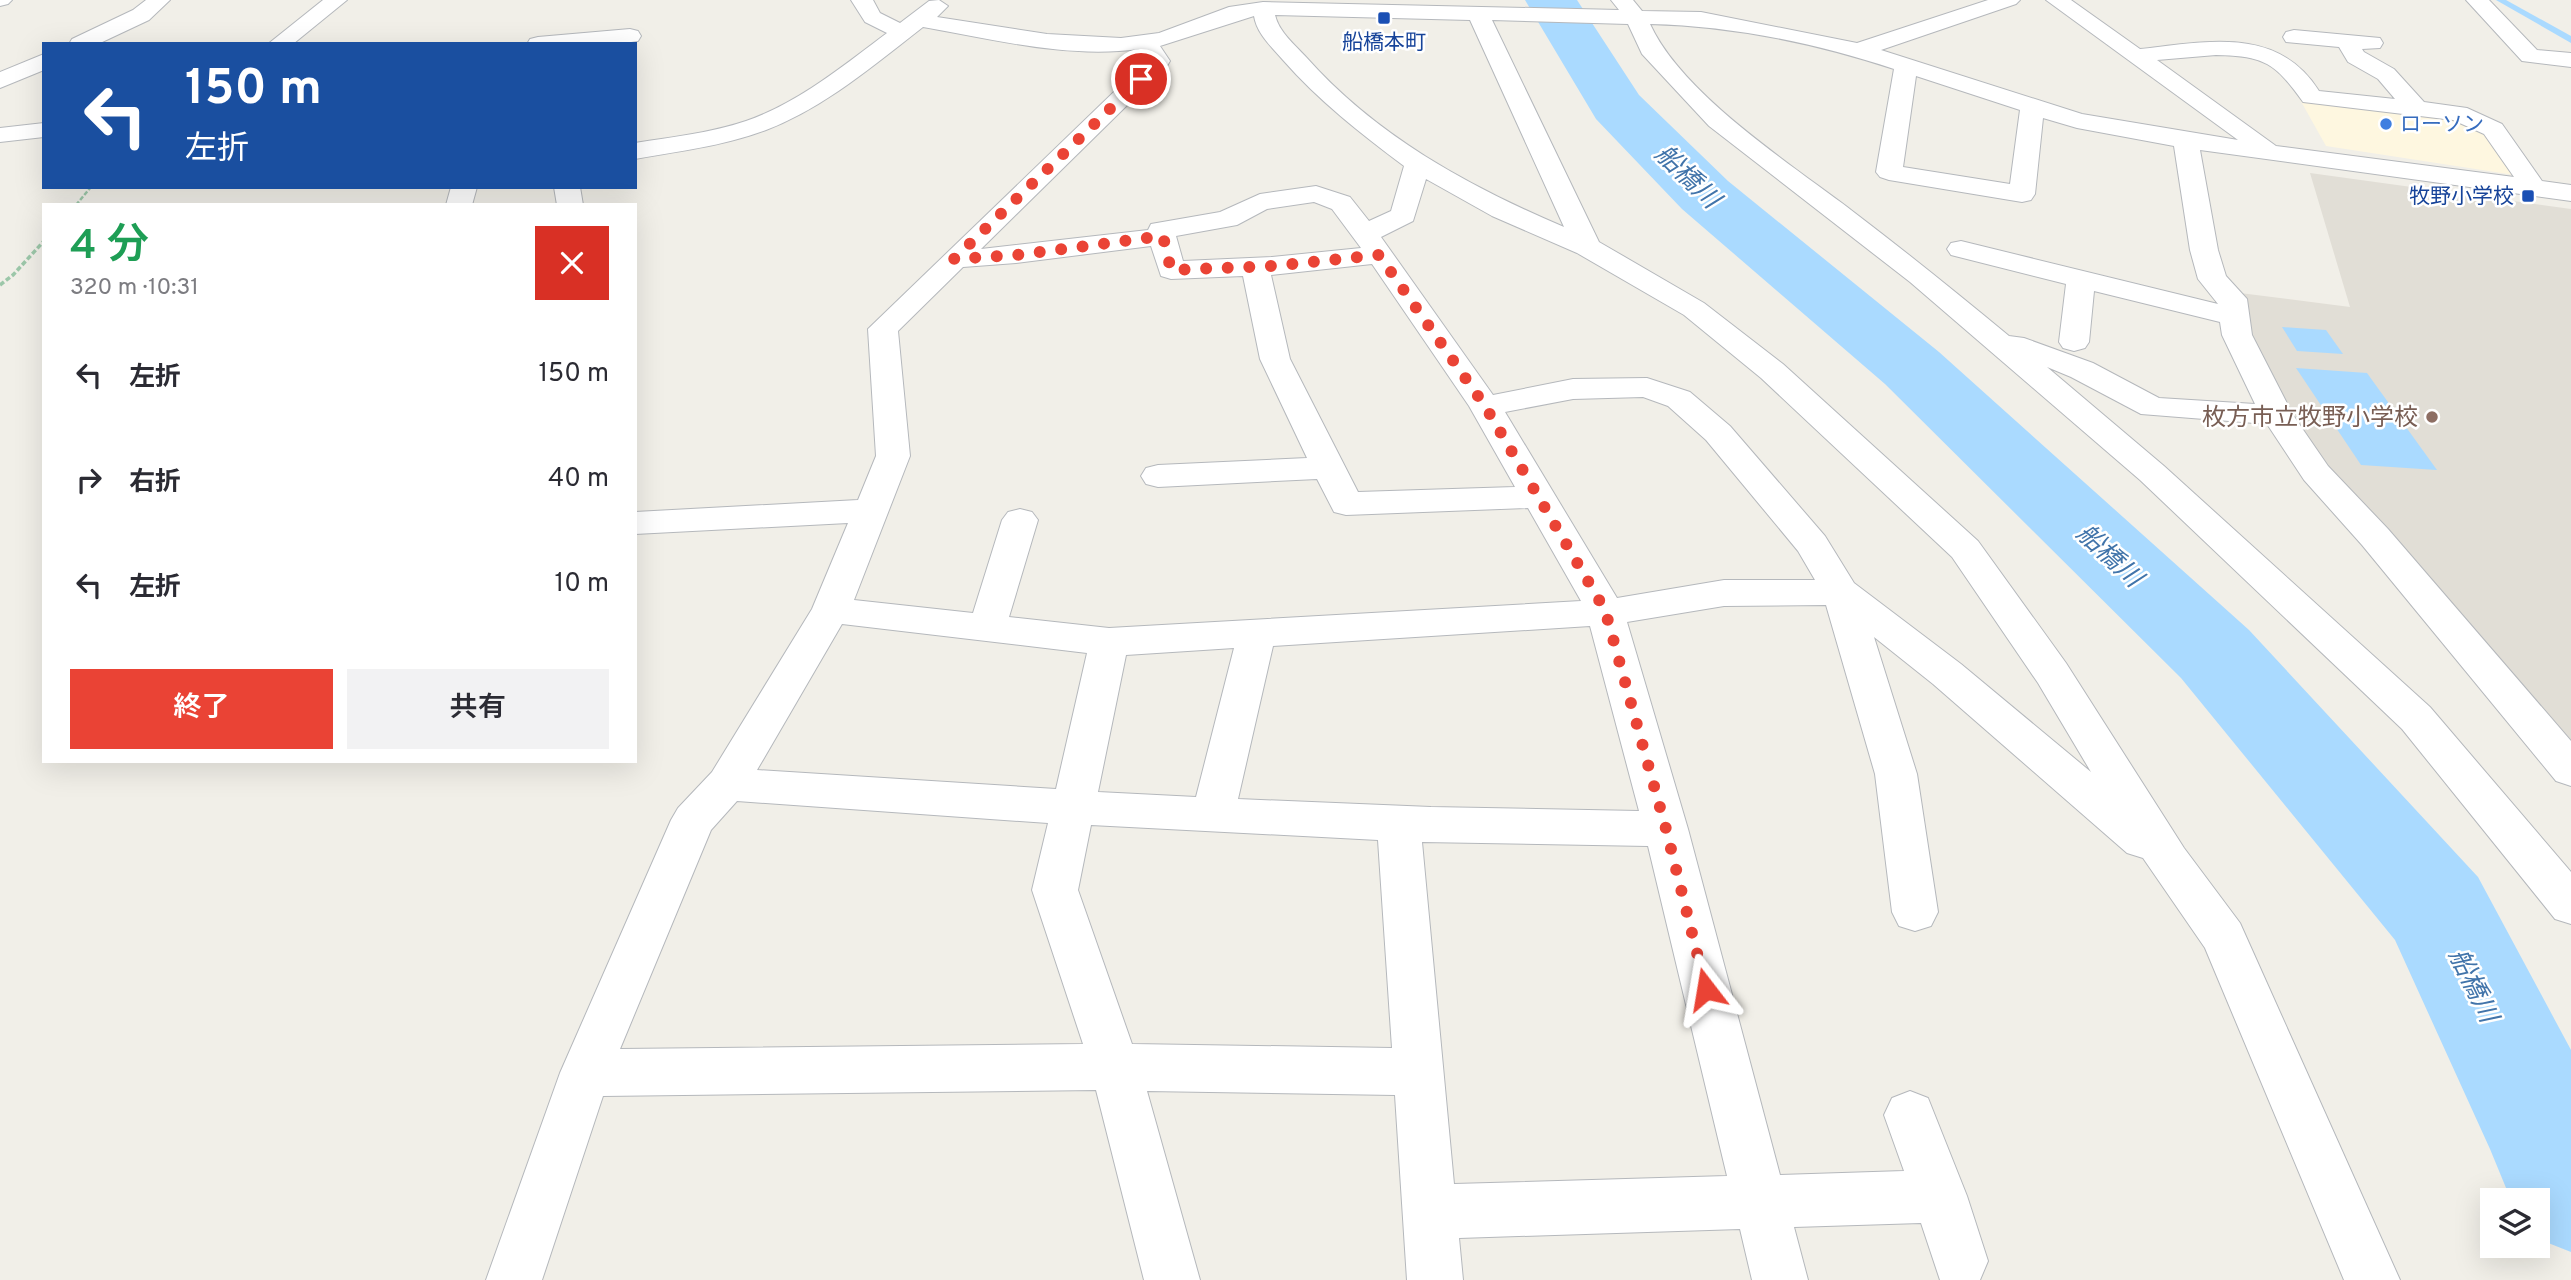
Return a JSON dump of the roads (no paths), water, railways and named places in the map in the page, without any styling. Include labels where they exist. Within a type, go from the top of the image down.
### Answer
[{"type":"street","points":[[84,42],[141,15],[159,0]]},
{"type":"street","points":[[282,42],[336,0]]},
{"type":"street","points":[[862,0],[866,11],[880,26],[903,26],[1086,45],[1163,39],[1237,12],[1263,8],[1479,13],[1629,8],[1781,33],[1858,50],[2077,121],[2186,141],[2571,193]]},
{"type":"street","points":[[637,151],[720,136],[771,119],[812,96],[903,26],[944,0]]},
{"type":"street","points":[[1684,0],[1701,19]]},
{"type":"street","points":[[1858,50],[2009,0]]},
{"type":"street","points":[[2057,0],[2268,150]]},
{"type":"street","points":[[2480,4],[2530,56],[2571,60]]},
{"type":"street","points":[[1263,8],[1267,28],[1315,82],[1353,117],[1417,164],[1501,210],[1587,247],[1694,309],[1772,371],[1965,549],[2052,673],[2168,861],[2224,937],[2372,1280]]},
{"type":"street","points":[[1629,8],[1650,49],[1718,121],[1920,276],[2152,473],[2416,718],[2571,905]]},
{"type":"street","points":[[1479,13],[1587,247]]},
{"type":"street","points":[[561,42],[629,36]]},
{"type":"street","points":[[2294,37],[2385,43]]},
{"type":"street","points":[[2346,41],[2356,57],[2386,74],[2416,108]]},
{"type":"street","points":[[514,1280],[585,1073],[693,820],[727,784],[831,610],[893,456],[883,329],[1159,61],[1145,42]]},
{"type":"street","points":[[2135,56],[2237,48],[2265,53],[2293,71],[2311,97],[2458,113],[2493,129],[2534,188]]},
{"type":"street","points":[[0,81],[42,62]]},
{"type":"street","points":[[1906,67],[1889,172],[2022,194],[2032,107]]},
{"type":"street","points":[[0,135],[42,130]]},
{"type":"street","points":[[2186,141],[2204,250],[2212,279],[2232,299],[2237,335],[2277,415],[2316,473],[2375,537],[2571,770]]},
{"type":"street","points":[[1417,164],[1403,215],[1372,244],[1255,267],[1171,270],[1161,230],[1227,219],[1260,202],[1316,194],[1341,203],[1372,244],[1485,406],[1605,610],[1666,829],[1758,1202],[1780,1280]]},
{"type":"street","points":[[1013,227],[1016,255]]},
{"type":"street","points":[[954,259],[1016,255],[1163,236]]},
{"type":"street","points":[[1961,249],[2235,317]]},
{"type":"street","points":[[1255,267],[1275,359],[1346,504],[1538,497]]},
{"type":"street","points":[[2074,342],[2081,279]]},
{"type":"street","points":[[1999,343],[2020,345],[2082,370],[2152,407],[2277,415]]},
{"type":"street","points":[[1485,406],[1573,389],[1647,387],[1679,399],[1718,433],[1812,544],[1841,592],[1896,774],[1915,912]]},
{"type":"street","points":[[1158,476],[1328,468]]},
{"type":"street","points":[[637,523],[871,511]]},
{"type":"street","points":[[987,628],[1020,520]]},
{"type":"street","points":[[831,610],[1109,642],[1605,610],[1724,593],[1841,592],[1947,674],[2168,861]]},
{"type":"street","points":[[1213,814],[1257,633]]},
{"type":"street","points":[[1109,642],[1055,890],[1115,1067],[1172,1280]]},
{"type":"street","points":[[727,784],[1072,808],[1544,829],[1666,829]]},
{"type":"street","points":[[1399,822],[1435,1280]]},
{"type":"street","points":[[585,1073],[1115,1067],[1418,1072]]},
{"type":"street","points":[[1910,1115],[1940,1196],[1959,1261]]},
{"type":"street","points":[[1429,1212],[1940,1196]]},
{"type":"water","points":[[2282,327],[2326,330],[2343,354],[2297,351]]},
{"type":"water","points":[[2296,368],[2367,373],[2437,470],[2361,465]]},
{"type":"waterway","name":"船橋川","points":[[1551,0],[1617,106],[1705,195],[1912,368],[2215,654],[2438,910],[2549,1136],[2571,1188]]},
{"type":"waterway","points":[[2500,0],[2571,40]]},
{"type":"place","name":"船橋本町","points":[[1384,18]]},
{"type":"place","name":"ローソン","points":[[2386,124]]},
{"type":"place","name":"牧野小学校","points":[[2528,196]]},
{"type":"place","name":"枚方市立牧野小学校","points":[[2432,417]]}]
